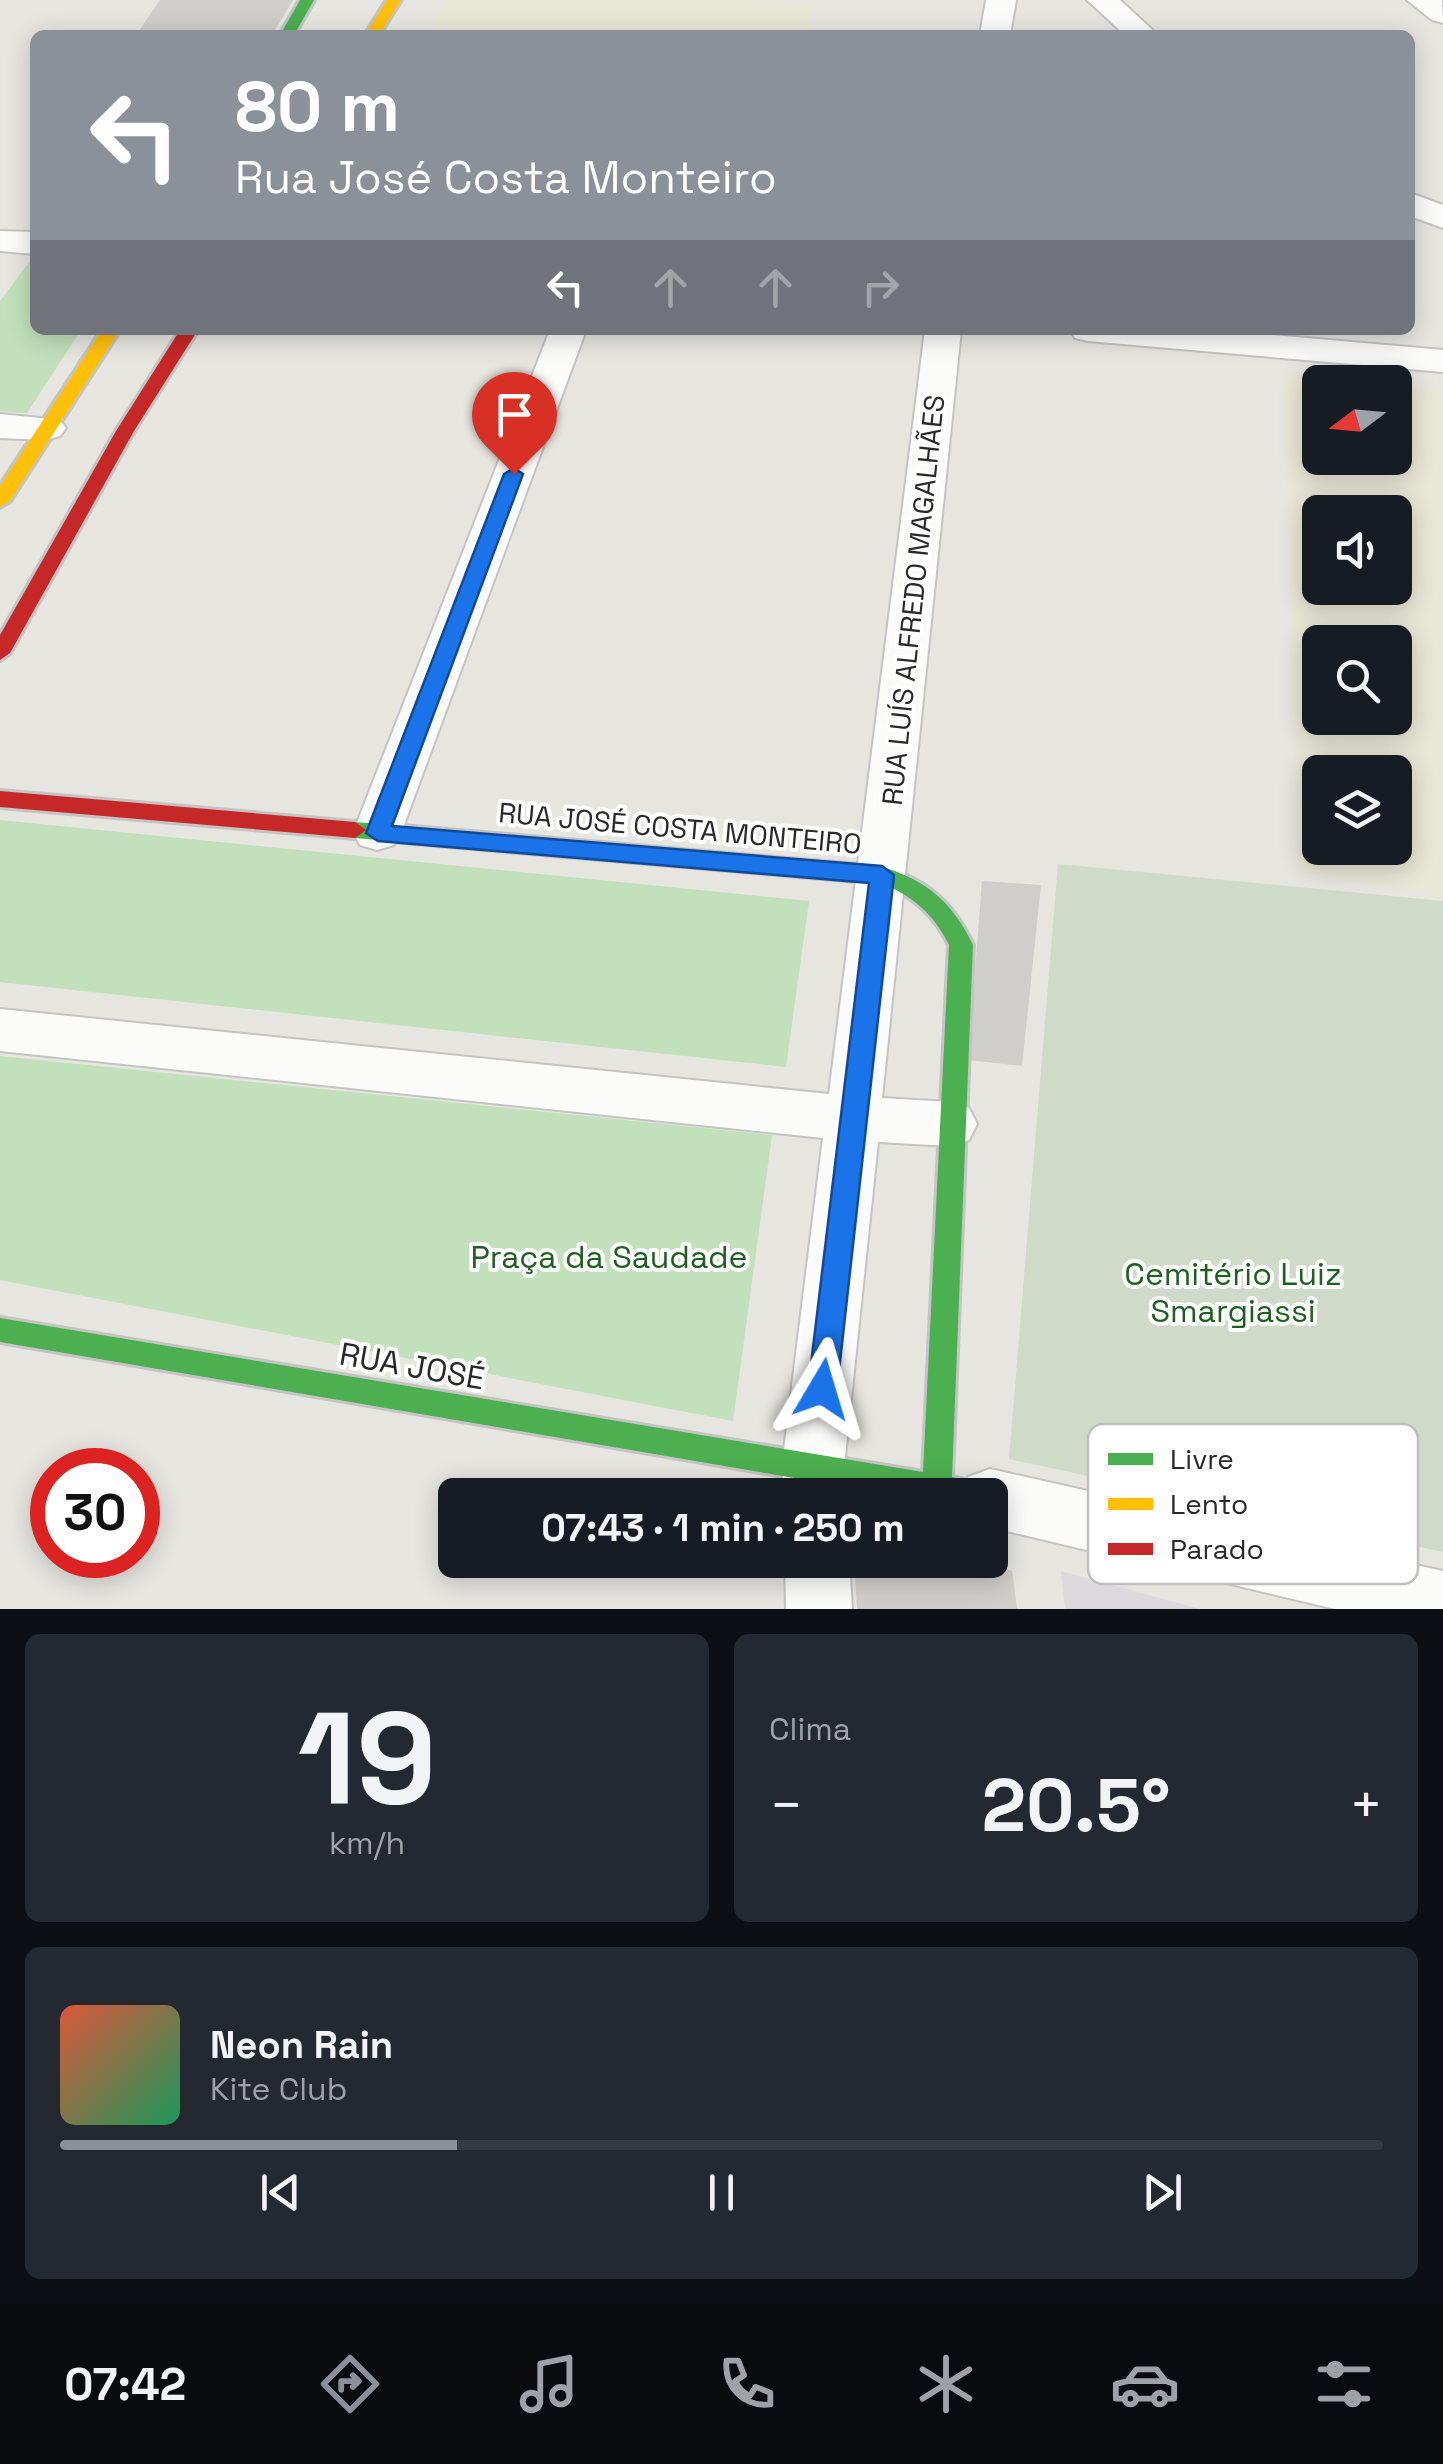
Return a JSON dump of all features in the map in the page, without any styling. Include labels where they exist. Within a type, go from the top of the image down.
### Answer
[{"type":"street","points":[[290,30],[307,0]]},
{"type":"street","points":[[375,30],[394,0]]},
{"type":"street","points":[[996,30],[1001,0]]},
{"type":"street","points":[[1102,0],[1137,30]]},
{"type":"street","points":[[1422,0],[1443,14]]},
{"type":"street","points":[[1415,206],[1443,218]]},
{"type":"street","points":[[0,501],[56,429],[108,335]]},
{"type":"street","points":[[0,652],[115,430],[185,335]]},
{"type":"street","points":[[378,833],[566,335]]},
{"type":"street","name":"RUA LUÍS ALFREDO MAGALHÃES","points":[[814,1478],[942,335]]},
{"type":"street","points":[[1145,335],[1443,361]]},
{"type":"street","points":[[0,426],[56,429]]},
{"type":"street","name":"RUA JOSÉ COSTA MONTEIRO","points":[[0,799],[882,875],[920,887],[949,914],[960,945],[950,1124],[963,1478]]},
{"type":"street","points":[[0,1030],[854,1119],[950,1124]]},
{"type":"street","name":"RUA JOSÉ","points":[[0,1330],[803,1478]]},
{"type":"street","points":[[1008,1502],[1088,1521]]},
{"type":"street","points":[[818,1578],[819,1609]]},
{"type":"street","points":[[1357,1584],[1443,1604]]},
{"type":"shaded area","points":[[447,0],[813,3],[810,30],[431,30]]},
{"type":"shaded area","points":[[1284,374],[1302,375],[1302,475],[1412,475],[1412,385],[1443,388],[1443,897],[1299,872]]},
{"type":"shaded area","points":[[1061,1571],[1088,1578],[1088,1584],[1109,1584],[1200,1609],[1065,1609]]},
{"type":"green space","points":[[30,261],[30,335],[78,335],[27,413],[0,411],[0,301]]},
{"type":"green space","points":[[0,820],[809,901],[786,1067],[0,982]]},
{"type":"green space","name":"Cemitério Luiz Smargiassi","points":[[1058,864],[1443,901],[1443,1552],[1418,1547],[1418,1424],[1088,1424],[1088,1476],[1009,1459]]},
{"type":"green space","name":"Praça da Saudade","points":[[0,1056],[772,1135],[733,1421],[0,1280]]},
{"type":"building","points":[[160,0],[293,0],[275,30],[139,30]]},
{"type":"building","points":[[982,881],[1041,885],[1022,1066],[968,1060]]},
{"type":"building","points":[[1008,1570],[1012,1571],[1017,1609],[857,1609],[855,1578],[1008,1578]]},
{"type":"traffic: fast","points":[[290,30],[307,0]]},
{"type":"traffic: fast","points":[[355,830],[882,875],[920,892],[939,909],[961,945],[937,1478]]},
{"type":"traffic: fast","points":[[0,1330],[875,1478]]},
{"type":"traffic: slow","points":[[375,30],[394,0]]},
{"type":"traffic: slow","points":[[0,501],[108,335]]},
{"type":"traffic: jam","points":[[0,653],[125,431],[186,335]]},
{"type":"traffic: jam","points":[[0,799],[355,830]]},
{"type":"route","points":[[514,474],[378,833],[882,875],[822,1389]]}]
